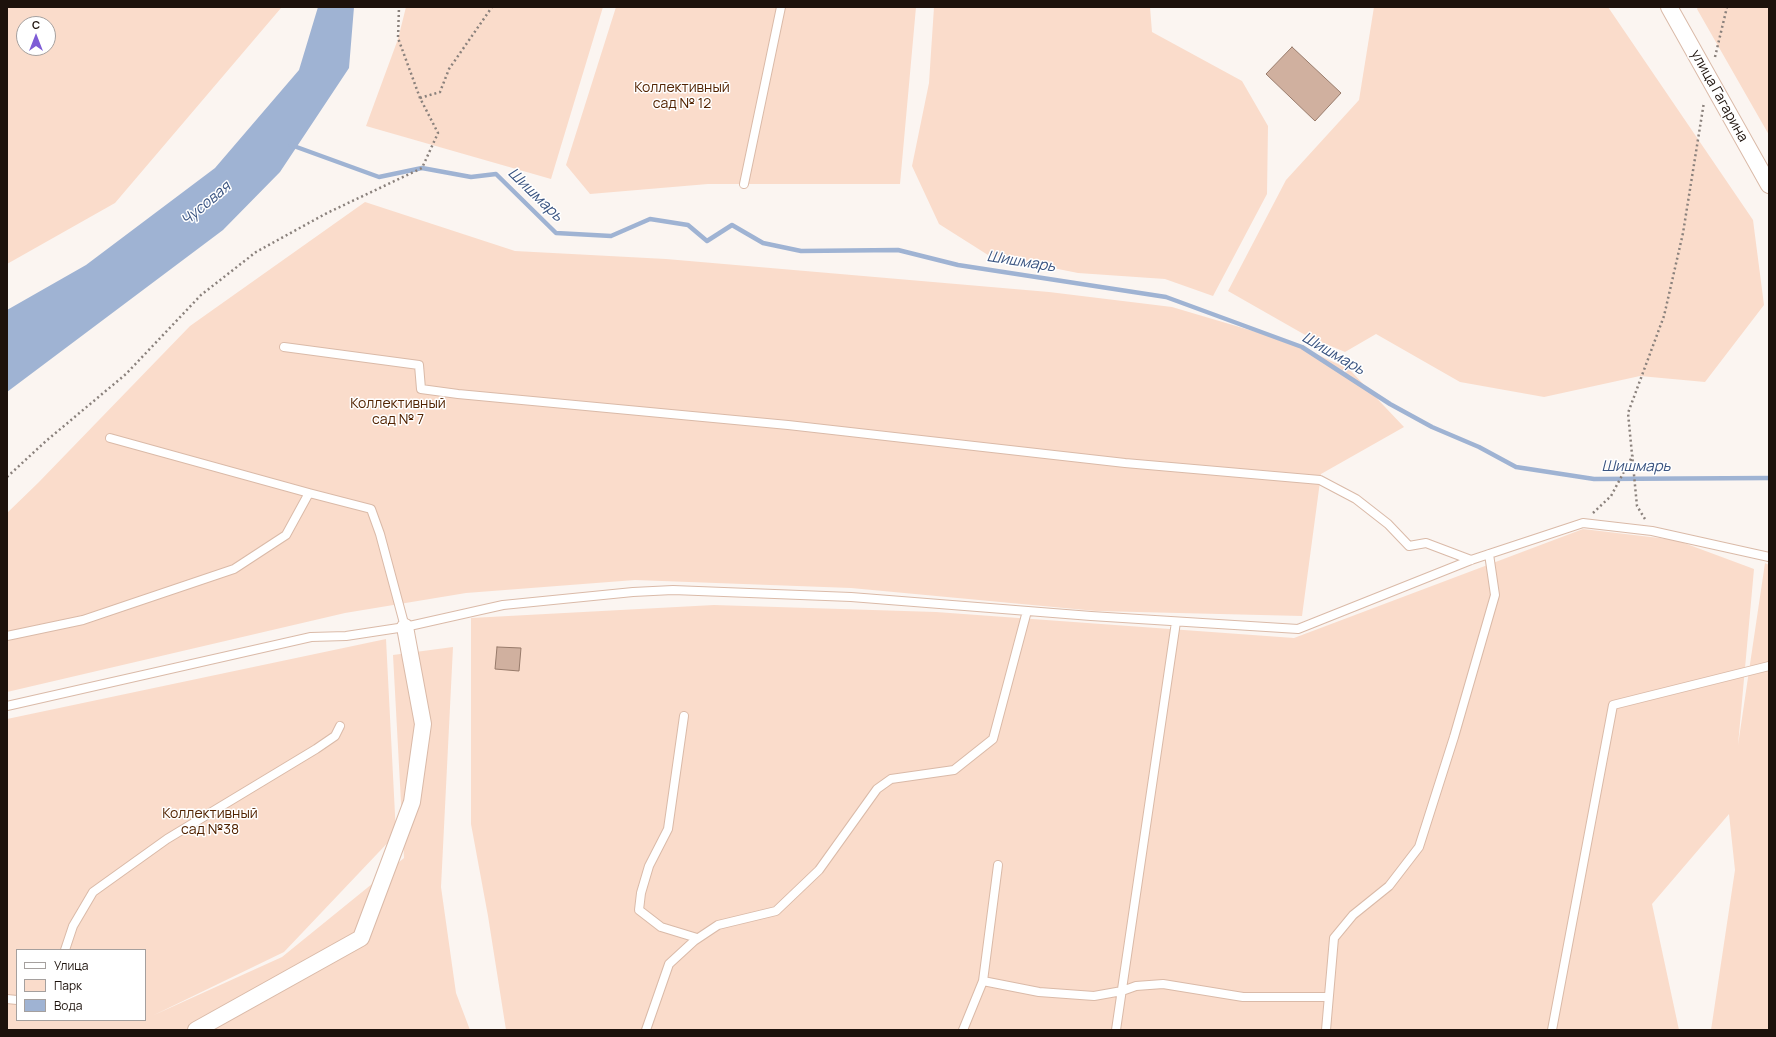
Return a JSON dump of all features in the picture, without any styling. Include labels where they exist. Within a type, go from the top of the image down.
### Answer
[{"type":"street","name":"улица Гагарина","points":[[1669,7],[1769,185]]},
{"type":"street","points":[[196,1030],[361,938],[412,802],[423,724],[405,627]]},
{"type":"lane","points":[[744,184],[781,7]]},
{"type":"lane","points":[[284,347],[419,365],[421,389],[458,394],[788,425],[1124,463],[1320,480],[1356,500],[1388,524],[1410,546],[1426,542],[1470,560]]},
{"type":"lane","points":[[110,438],[371,509],[380,534],[405,627]]},
{"type":"lane","points":[[7,636],[83,620],[234,569],[286,536],[309,493]]},
{"type":"lane","points":[[7,706],[311,637],[346,636],[405,627],[503,605],[633,592],[673,590],[851,597],[1176,622],[1298,629],[1470,560],[1583,523],[1652,531],[1769,557]]},
{"type":"lane","points":[[1326,1030],[1334,938],[1353,915],[1389,886],[1419,847],[1454,737],[1495,595],[1489,554]]},
{"type":"lane","points":[[646,1030],[670,964],[697,938],[718,925],[776,911],[818,870],[877,789],[891,779],[954,770],[993,739],[1027,611]]},
{"type":"lane","points":[[1116,1030],[1176,622]]},
{"type":"lane","points":[[1552,1030],[1613,705],[1769,666]]},
{"type":"lane","points":[[684,716],[668,828],[649,866],[641,893],[639,910],[661,927],[697,938]]},
{"type":"lane","points":[[65,949],[73,926],[93,892],[167,839],[316,749],[335,736],[340,726]]},
{"type":"lane","points":[[963,1030],[983,981],[998,865]]},
{"type":"lane","points":[[983,981],[1039,992],[1094,996],[1122,991],[1136,986],[1163,984],[1243,997],[1328,997]]},
{"type":"path","points":[[7,477],[46,440],[126,374],[201,295],[256,252],[327,213],[422,168],[438,133],[420,98],[398,38],[399,7]]},
{"type":"path","points":[[420,98],[440,92],[449,69],[492,7]]},
{"type":"path","points":[[1652,531],[1637,506],[1628,413],[1664,316],[1683,233],[1700,121],[1727,7]]},
{"type":"path","points":[[1583,523],[1611,496],[1633,455]]},
{"type":"green space","points":[[7,7],[281,7],[281,8],[115,203],[7,264]]},
{"type":"green space","points":[[406,7],[603,7],[551,179],[366,126],[398,39]]},
{"type":"green space","name":"Коллективный сад № 12","points":[[616,7],[916,7],[900,184],[708,184],[590,194],[566,165]]},
{"type":"green space","points":[[934,7],[1150,7],[1152,32],[1242,81],[1268,126],[1267,194],[1213,296],[1165,279],[1078,273],[988,255],[939,224],[912,166],[929,83]]},
{"type":"green space","points":[[1374,7],[1608,7],[1753,220],[1764,305],[1705,382],[1640,376],[1544,397],[1460,382],[1376,334],[1345,352],[1307,336],[1228,291],[1286,180],[1359,100]]},
{"type":"green space","points":[[1698,7],[1769,7],[1769,135],[1697,9]]},
{"type":"green space","name":"Коллективный сад № 7","points":[[365,202],[515,251],[666,259],[1049,292],[1172,307],[1290,342],[1349,369],[1404,427],[1321,474],[1302,616],[1096,611],[851,588],[635,580],[466,593],[345,613],[7,692],[7,513],[190,326]]},
{"type":"green space","points":[[1583,529],[1676,540],[1754,569],[1738,745],[1765,563],[1769,565],[1769,1030],[1711,1030],[1735,870],[1729,814],[1652,904],[1679,1030],[506,1030],[488,916],[471,824],[471,618],[714,605],[936,612],[1294,638]]},
{"type":"green space","name":"Коллективный сад №38","points":[[386,639],[396,834],[284,952],[154,1015],[282,957],[404,858],[393,655],[453,647],[441,887],[456,993],[470,1030],[7,1030],[7,719]]},
{"type":"water","name":"Чусовая","points":[[318,7],[354,7],[349,68],[280,172],[223,230],[7,392],[7,310],[86,265],[215,168],[299,70]]},
{"type":"building","points":[[1292,47],[1341,93],[1315,121],[1266,74]]},
{"type":"building","points":[[497,647],[521,648],[519,671],[495,669]]},
{"type":"waterway","name":"Шишмарь","points":[[291,145],[379,177],[422,168],[471,177],[496,174],[556,233],[611,236],[650,219],[688,225],[707,241],[732,225],[763,243],[801,251],[898,250],[958,265],[1166,297],[1302,347],[1390,404],[1432,427],[1479,447],[1516,467],[1594,479],[1769,478]]}]
